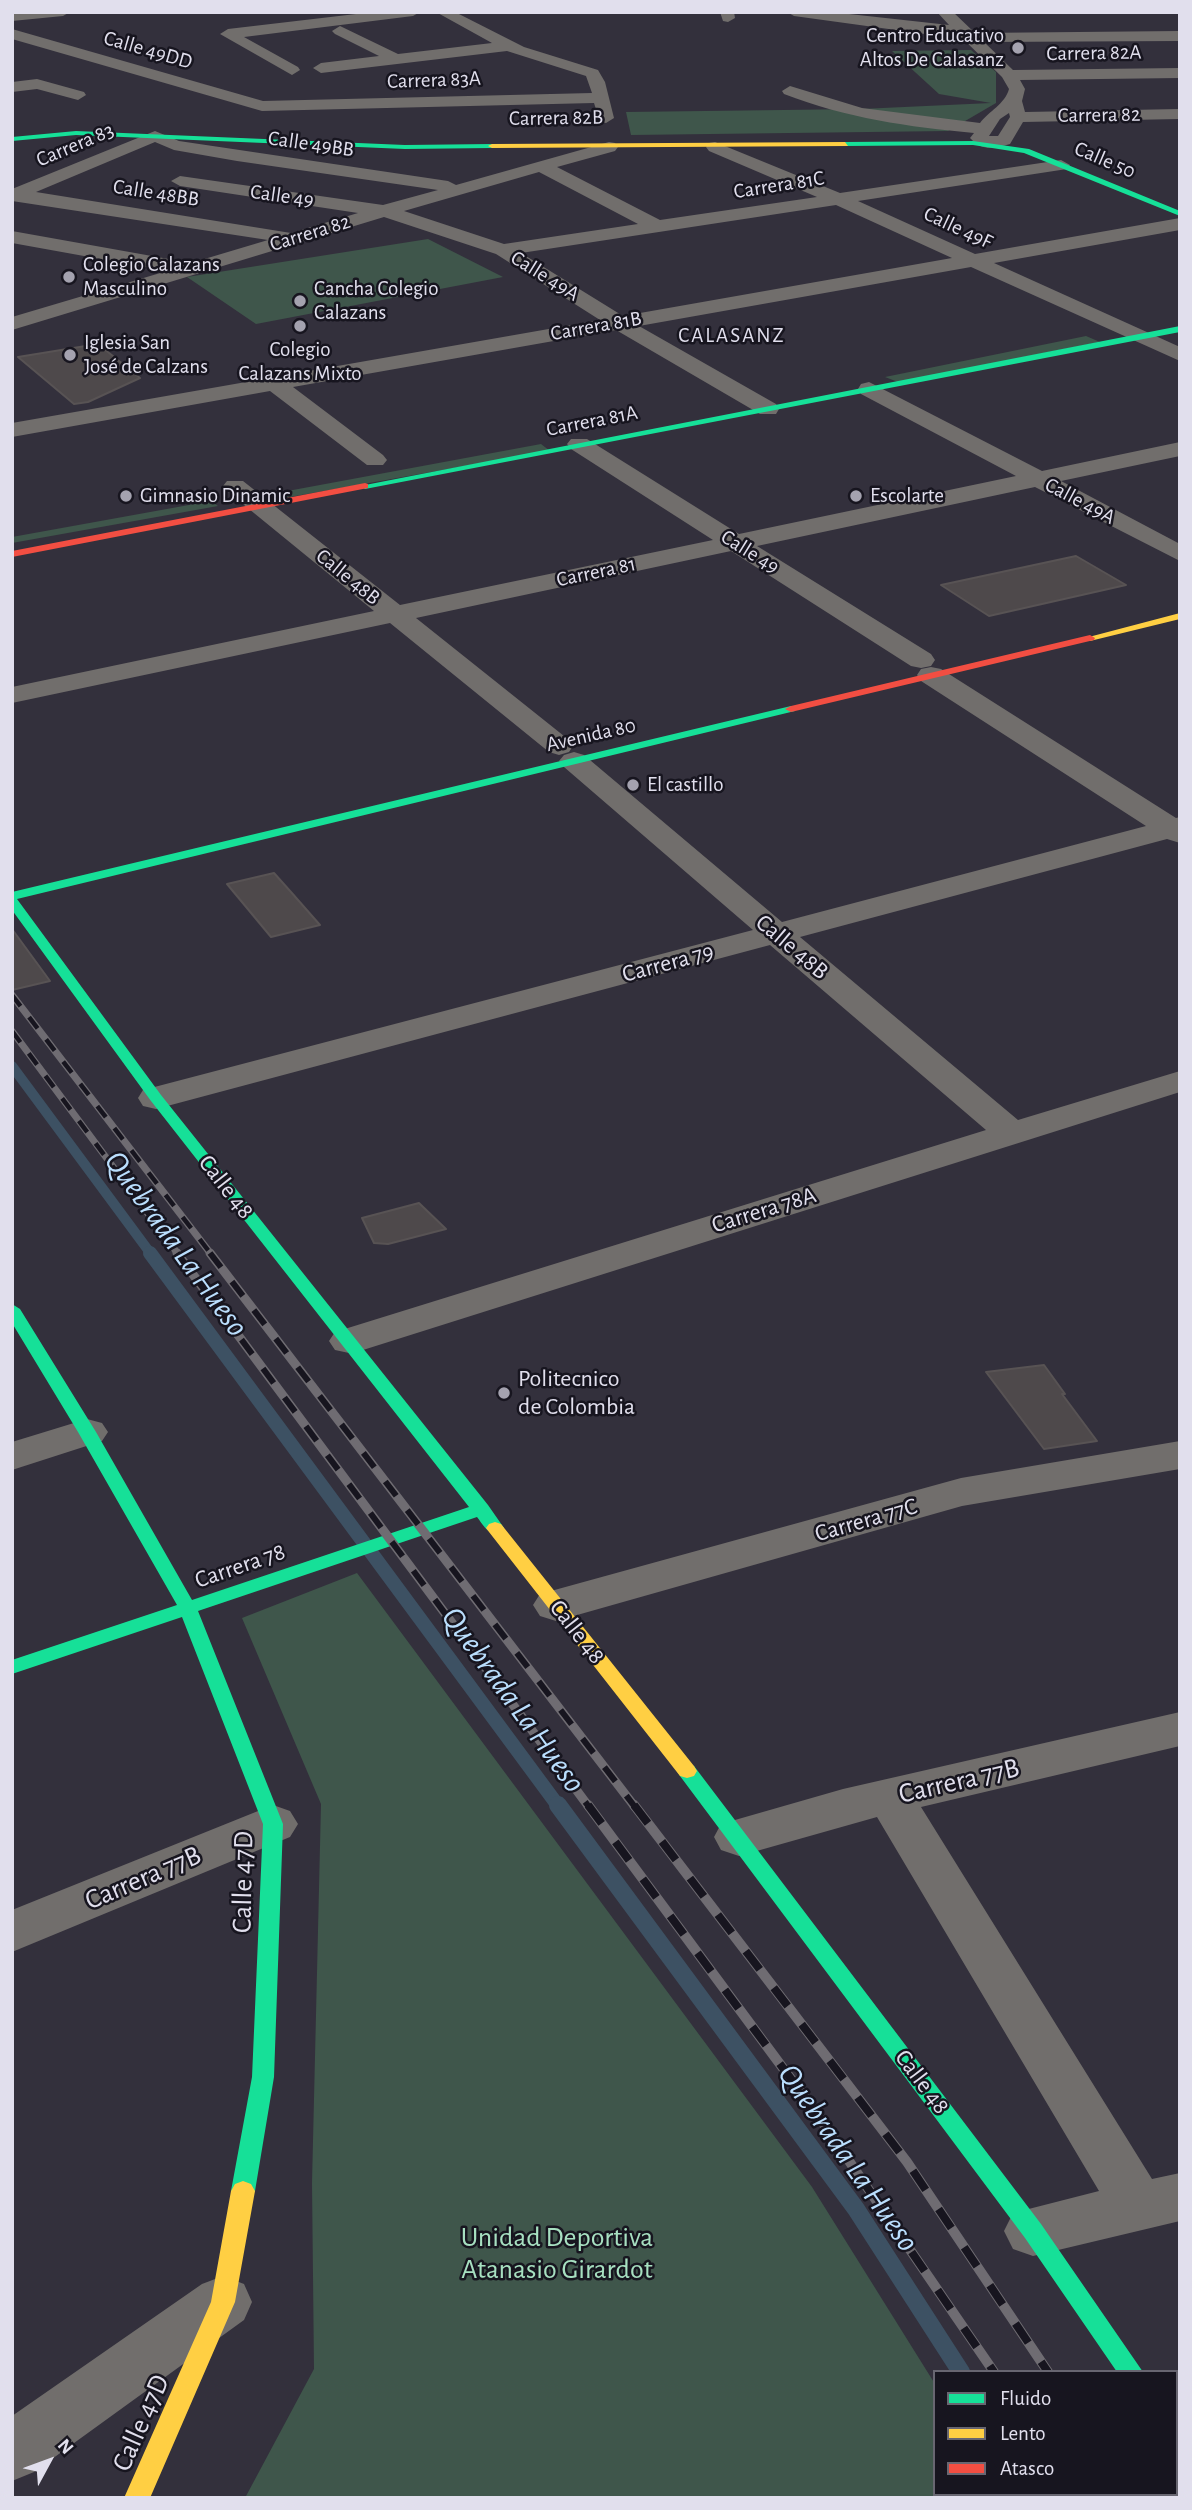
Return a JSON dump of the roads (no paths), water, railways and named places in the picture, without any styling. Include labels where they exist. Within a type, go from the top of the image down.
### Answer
[{"type":"street","points":[[12,17],[63,12]]},
{"type":"street","points":[[292,70],[228,34],[413,12]]},
{"type":"street","points":[[443,12],[508,46],[592,73],[597,79],[611,144]]},
{"type":"street","points":[[794,12],[968,34],[1180,36]]},
{"type":"street","points":[[944,12],[1009,75],[1017,89],[1016,109],[1000,139]]},
{"type":"street","points":[[897,26],[912,42]]},
{"type":"street","points":[[340,31],[396,59]]},
{"type":"street","name":"Calle 49DD","points":[[12,34],[248,103],[271,107]]},
{"type":"street","points":[[321,68],[508,46]]},
{"type":"street","name":"Carrera 82A","points":[[1009,75],[1180,73]]},
{"type":"street","points":[[12,87],[41,85],[78,95]]},
{"type":"street","points":[[790,91],[831,106],[1000,139]]},
{"type":"street","name":"Carrera 83A","points":[[271,107],[599,98]]},
{"type":"street","points":[[1000,139],[994,116],[1016,109]]},
{"type":"street","name":"Carrera 82","points":[[1016,109],[1180,114]]},
{"type":"street","name":"Carrera 82B","points":[[12,132],[56,128],[110,128],[396,140],[716,147],[1000,139]]},
{"type":"street","points":[[12,139],[66,132],[155,136]]},
{"type":"street","name":"Carrera 82B","points":[[155,136],[381,146],[1000,139]]},
{"type":"street","name":"Calle 49BB","points":[[155,136],[174,145],[237,156],[463,188]]},
{"type":"street","name":"Carrera 83","points":[[14,195],[155,136]]},
{"type":"street","name":"Calle 50","points":[[1000,139],[1180,214]]},
{"type":"street","name":"Calle 50","points":[[1000,139],[1040,147],[1180,204]]},
{"type":"street","name":"Carrera 82","points":[[18,319],[611,144]]},
{"type":"street","name":"Calle 49F","points":[[716,147],[838,199],[1180,355]]},
{"type":"street","name":"Calle 49","points":[[237,156],[174,183],[384,211]]},
{"type":"street","name":"Carrera 81C","points":[[503,250],[1061,165]]},
{"type":"street","points":[[540,166],[657,226]]},
{"type":"street","name":"Calle 48BB","points":[[14,195],[292,238]]},
{"type":"street","points":[[112,209],[146,195]]},
{"type":"street","name":"Calle 49A","points":[[384,211],[503,250],[618,322],[768,408]]},
{"type":"street","name":"Carrera 81B","points":[[12,430],[1180,224]]},
{"type":"street","points":[[12,237],[192,269]]},
{"type":"street","points":[[1080,326],[1131,317]]},
{"type":"street","name":"Carrera 81A","points":[[12,554],[244,491],[579,444],[1180,329]]},
{"type":"street","points":[[275,384],[381,459]]},
{"type":"street","points":[[712,396],[763,387]]},
{"type":"street","name":"Calle 49A","points":[[869,389],[1180,554]]},
{"type":"street","name":"Calle 49","points":[[579,444],[929,664],[1177,830]]},
{"type":"street","name":"Carrera 81","points":[[12,695],[1180,449]]},
{"type":"street","points":[[349,465],[381,459]]},
{"type":"street","name":"Calle 48B","points":[[244,491],[568,750],[777,934],[1011,1133]]},
{"type":"street","name":"Avenida 80","points":[[12,898],[568,750],[929,664],[1180,615]]},
{"type":"street","name":"Avenida 80","points":[[894,666],[929,664]]},
{"type":"street","name":"Avenida 80","points":[[532,752],[568,750]]},
{"type":"street","name":"Carrera 79","points":[[156,1098],[1177,830]]},
{"type":"street","name":"Calle 48","points":[[12,898],[156,1098],[739,1837],[1033,2231],[1130,2370]]},
{"type":"street","name":"Carrera 78A","points":[[349,1341],[1180,1081]]},
{"type":"street","name":"Calle 47D","points":[[12,1309],[87,1432],[188,1608],[273,1824],[264,2077],[223,2302],[137,2498]]},
{"type":"street","points":[[12,1455],[87,1432]]},
{"type":"street","name":"Carrera 77C","points":[[556,1605],[961,1492],[1180,1455]]},
{"type":"street","name":"Carrera 78","points":[[12,1667],[482,1509]]},
{"type":"street","name":"Carrera 77B","points":[[739,1837],[890,1797],[1180,1729]]},
{"type":"street","points":[[890,1797],[1159,2202],[1033,2231]]},
{"type":"street","name":"Carrera 77B","points":[[12,1932],[273,1824]]},
{"type":"street","points":[[12,2452],[223,2302]]},
{"type":"waterway","name":"Quebrada La Hueso","points":[[12,1066],[151,1254]]},
{"type":"waterway","name":"Quebrada La Hueso","points":[[150,1253],[559,1807]]},
{"type":"waterway","name":"Quebrada La Hueso","points":[[558,1805],[856,2209],[960,2370]]},
{"type":"railway","points":[[12,995],[211,1254]]},
{"type":"railway","points":[[12,1031],[178,1254]]},
{"type":"railway","points":[[177,1253],[589,1807]]},
{"type":"railway","points":[[210,1253],[635,1807]]},
{"type":"railway","points":[[588,1805],[814,2110],[993,2370]]},
{"type":"railway","points":[[634,1805],[907,2162],[1047,2370]]},
{"type":"place","name":"Centro Educativo Altos De Calasanz","points":[[1018,48]]},
{"type":"place","name":"Colegio Calazans Masculino","points":[[69,277]]},
{"type":"place","name":"Cancha Colegio Calazans","points":[[300,301]]},
{"type":"place","name":"Colegio Calazans Mixto","points":[[300,326]]},
{"type":"place","name":"Iglesia San José de Calzans","points":[[70,355]]},
{"type":"place","name":"Gimnasio Dinamic","points":[[126,496]]},
{"type":"place","name":"Escolarte","points":[[856,496]]},
{"type":"place","name":"El castillo","points":[[633,785]]},
{"type":"place","name":"Politecnico de Colombia","points":[[504,1393]]},
{"type":"district","name":"CALASANZ","points":[[732,336]]},
{"type":"park label","name":"Unidad Deportiva Atanasio Girardot","points":[[557,2254]]}]
